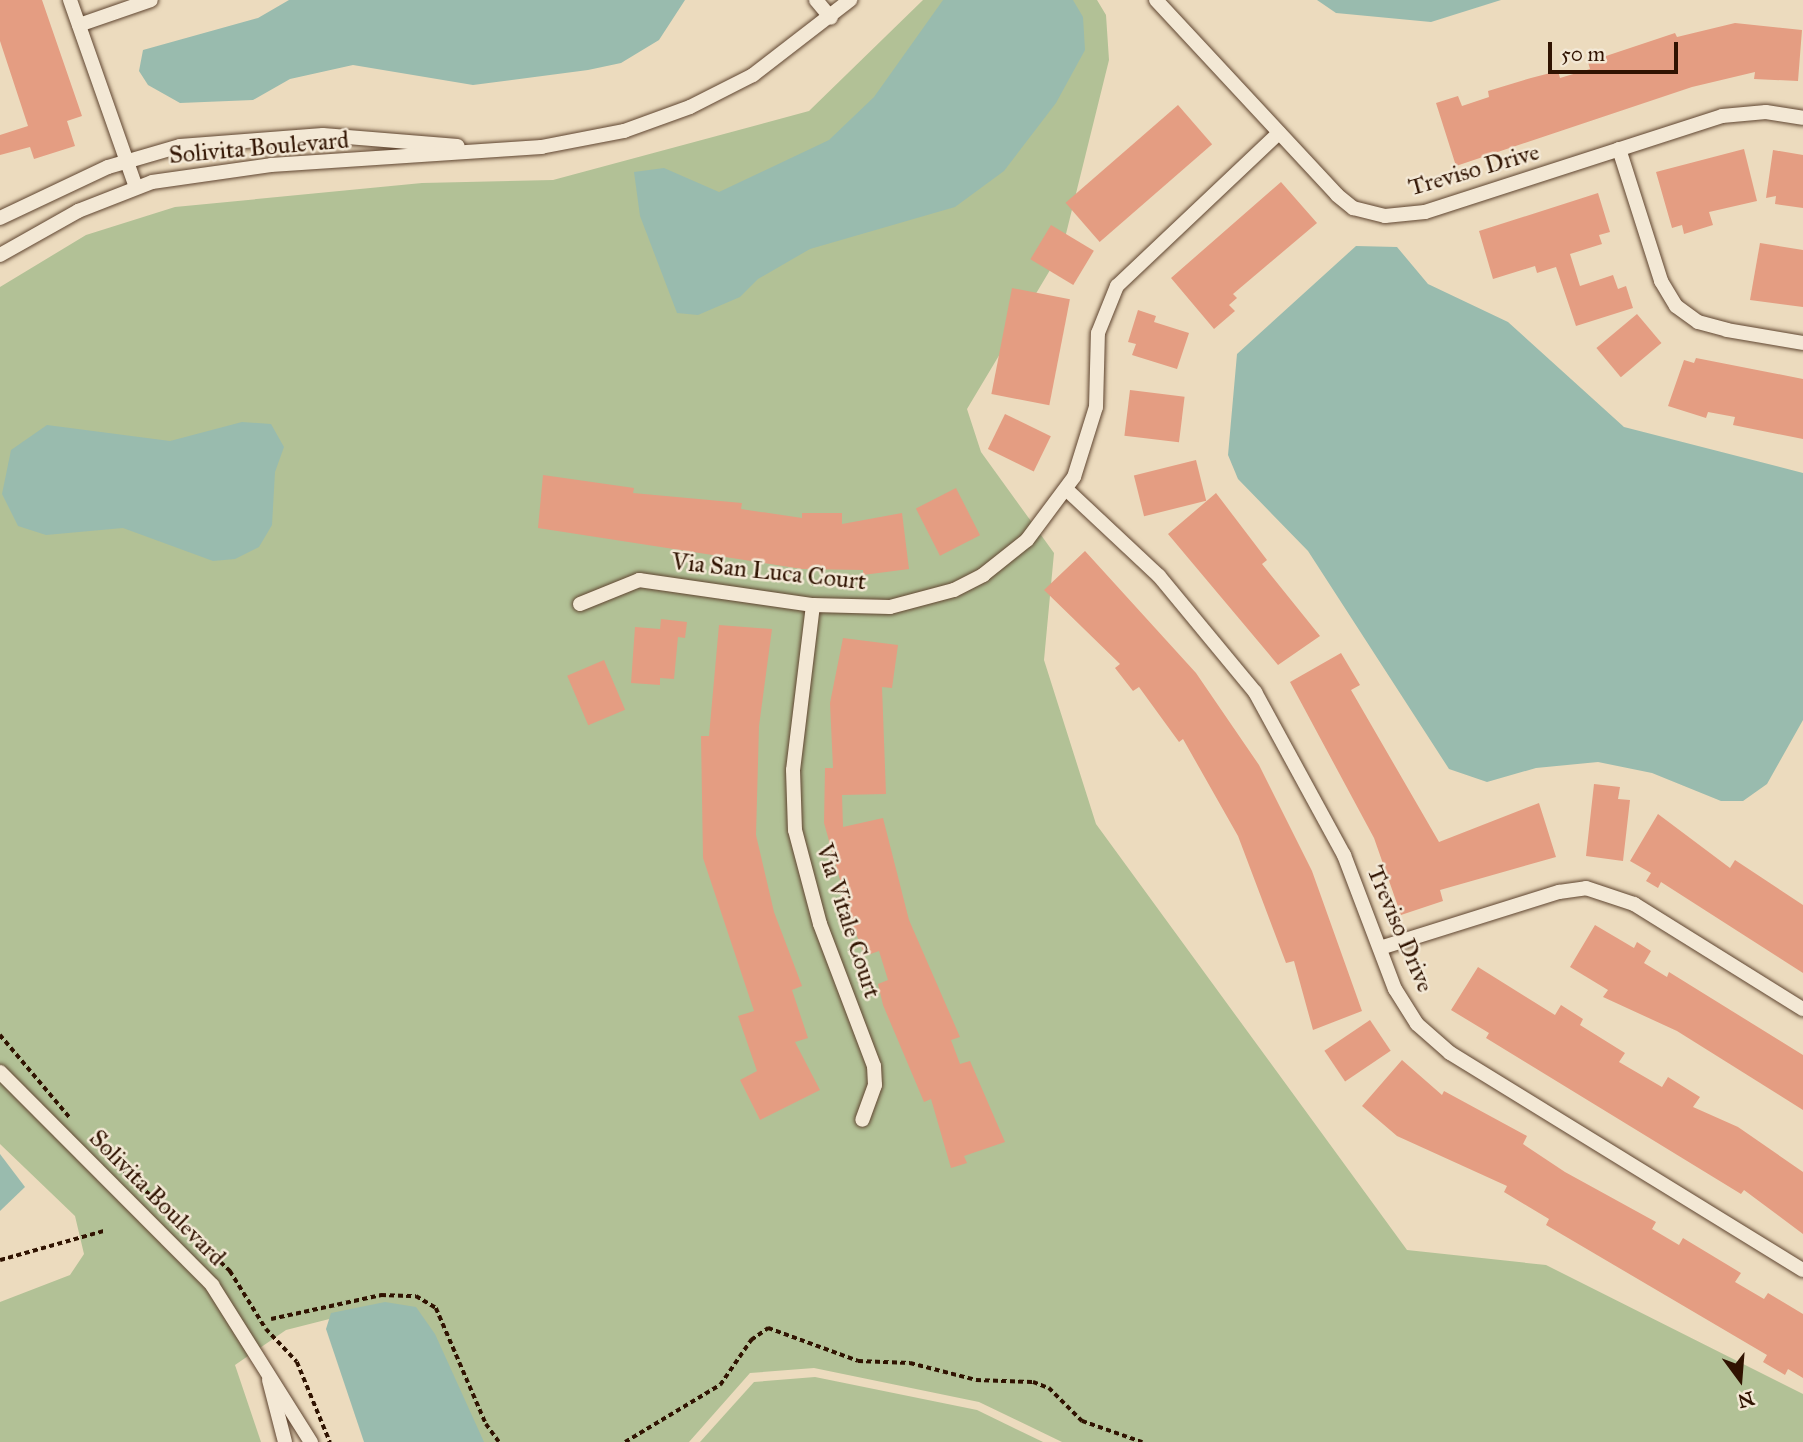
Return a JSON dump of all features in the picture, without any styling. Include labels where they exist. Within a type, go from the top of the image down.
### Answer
[{"type":"street","points":[[70,0],[136,187]]},
{"type":"street","points":[[79,25],[150,0]]},
{"type":"street","points":[[816,0],[831,18]]},
{"type":"street","name":"Solivita Boulevard","points":[[0,255],[78,211],[136,187],[271,165],[498,150],[583,141],[678,112],[754,75],[831,18],[850,0]]},
{"type":"street","name":"Treviso Drive","points":[[1156,0],[1279,134],[1353,208],[1385,216],[1424,212],[1722,116],[1766,113],[1803,118]]},
{"type":"street","name":"Via San Luca Court","points":[[580,604],[639,580],[813,606],[890,607],[954,590],[1027,540],[1067,490],[1093,421],[1098,333],[1110,296],[1139,261],[1279,134]]},
{"type":"street","name":"Solivita Boulevard","points":[[0,218],[127,159],[180,146],[281,135],[498,150]]},
{"type":"street","points":[[1619,149],[1661,281],[1676,306],[1698,322],[1727,330],[1803,343]]},
{"type":"street","name":"Treviso Drive","points":[[1067,490],[1159,576],[1255,692],[1339,844],[1395,989],[1418,1024],[1450,1053],[1803,1270]]},
{"type":"street","name":"Via Vitale Court","points":[[813,606],[793,770],[795,830],[820,924],[874,1066],[875,1085],[862,1120]]},
{"type":"street","points":[[1380,948],[1559,892],[1586,888],[1634,904],[1803,1009]]},
{"type":"street","name":"Solivita Boulevard","points":[[0,1072],[179,1247],[226,1305],[311,1442]]},
{"type":"street","name":"Solivita Boulevard","points":[[266,1368],[285,1442]]},
{"type":"path","points":[[0,1260],[104,1231]]},
{"type":"path","points":[[271,1319],[380,1295],[416,1296],[436,1308],[486,1424],[499,1442]]},
{"type":"path","points":[[625,1442],[720,1385],[751,1340],[768,1328],[858,1361],[910,1363],[976,1380],[1033,1382],[1049,1388],[1082,1421],[1142,1442]]},
{"type":"shaded area","points":[[289,0],[685,0],[659,40],[621,63],[473,85],[353,65],[290,79],[253,100],[180,103],[148,85],[139,71],[143,50],[258,18]]},
{"type":"shaded area","points":[[923,0],[1097,0],[1106,15],[1109,60],[1062,250],[967,409],[981,452],[1054,553],[1044,660],[1096,824],[1407,1250],[1546,1265],[1803,1394],[1803,1442],[1062,1442],[979,1402],[814,1368],[750,1373],[689,1442],[478,1442],[353,1313],[286,1330],[235,1365],[261,1442],[0,1442],[0,1302],[70,1275],[84,1254],[75,1216],[0,1144],[0,287],[86,235],[175,207],[422,183],[553,180],[809,111]]},
{"type":"shaded area","points":[[943,0],[1073,0],[1083,17],[1085,50],[1056,103],[1004,171],[955,207],[810,249],[758,279],[740,297],[698,315],[677,313],[640,216],[634,172],[664,168],[719,192],[829,140],[874,97]]},
{"type":"shaded area","points":[[1317,0],[1501,0],[1431,22],[1336,13]]},
{"type":"shaded area","points":[[1356,246],[1397,247],[1428,284],[1508,322],[1624,427],[1803,473],[1803,720],[1767,784],[1743,801],[1721,801],[1652,773],[1598,762],[1536,768],[1487,782],[1449,769],[1308,551],[1238,479],[1228,455],[1237,354]]},
{"type":"shaded area","points":[[242,422],[271,424],[284,447],[275,472],[272,525],[259,547],[235,559],[213,561],[123,528],[46,535],[18,526],[2,494],[11,450],[47,425],[170,441]]},
{"type":"shaded area","points":[[0,1154],[25,1187],[0,1211]]},
{"type":"shaded area","points":[[385,1302],[416,1307],[435,1334],[484,1442],[364,1442],[326,1329],[331,1313]]},
{"type":"shaded area","points":[[815,1377],[977,1410],[1043,1442],[700,1442],[754,1382]]},
{"type":"building","points":[[0,0],[42,0],[82,116],[67,121],[75,146],[34,159],[30,147],[0,155],[0,135],[28,126],[0,41]]},
{"type":"building","points":[[1735,23],[1802,30],[1798,81],[1754,79],[1755,72],[1692,87],[1456,166],[1436,103],[1458,96],[1462,106],[1489,97],[1488,91],[1531,78],[1558,71],[1560,78],[1590,69],[1588,62],[1675,33],[1677,37]]},
{"type":"building","points":[[1178,105],[1212,144],[1100,242],[1066,203]]},
{"type":"building","points":[[1744,149],[1757,201],[1709,212],[1713,225],[1684,234],[1682,225],[1672,228],[1656,172]]},
{"type":"building","points":[[1773,150],[1803,155],[1803,208],[1775,204],[1776,196],[1766,198]]},
{"type":"building","points":[[1281,182],[1317,223],[1233,294],[1237,298],[1229,305],[1235,311],[1214,329],[1171,278]]},
{"type":"building","points":[[1598,193],[1610,232],[1599,235],[1602,244],[1570,254],[1580,286],[1613,275],[1618,289],[1626,286],[1633,308],[1576,326],[1556,267],[1537,273],[1535,266],[1493,279],[1479,231]]},
{"type":"building","points":[[1051,225],[1094,251],[1073,285],[1030,259]]},
{"type":"building","points":[[1760,243],[1803,250],[1803,307],[1750,300]]},
{"type":"building","points":[[1012,288],[1070,299],[1049,405],[991,394]]},
{"type":"building","points":[[1138,310],[1156,316],[1154,322],[1189,333],[1177,369],[1132,355],[1136,344],[1128,342]]},
{"type":"building","points":[[1637,314],[1661,343],[1621,377],[1596,348]]},
{"type":"building","points":[[1696,358],[1803,379],[1803,439],[1733,425],[1735,417],[1708,412],[1706,418],[1668,406],[1684,360],[1694,363]]},
{"type":"building","points":[[1130,390],[1185,397],[1179,442],[1124,436]]},
{"type":"building","points":[[1005,414],[1051,436],[1034,471],[988,449]]},
{"type":"building","points":[[1196,460],[1206,501],[1144,516],[1134,475]]},
{"type":"building","points":[[543,475],[634,488],[633,493],[742,503],[741,509],[802,518],[802,513],[842,513],[842,524],[902,513],[909,569],[863,575],[863,570],[802,569],[538,528]]},
{"type":"building","points":[[956,488],[980,535],[940,556],[916,508]]},
{"type":"building","points":[[1216,493],[1267,560],[1262,564],[1320,636],[1278,665],[1168,534]]},
{"type":"building","points":[[1085,551],[1196,673],[1259,765],[1312,871],[1362,1011],[1313,1030],[1294,961],[1286,963],[1238,836],[1183,739],[1179,742],[1139,687],[1133,691],[1115,668],[1120,664],[1044,590]]},
{"type":"building","points":[[661,619],[687,622],[685,638],[678,637],[674,679],[660,678],[660,685],[631,683],[635,627],[660,629]]},
{"type":"building","points":[[719,625],[772,629],[759,726],[756,835],[774,912],[802,986],[792,990],[808,1038],[795,1042],[820,1090],[760,1120],[740,1080],[757,1071],[738,1016],[754,1011],[703,858],[701,736],[709,736]]},
{"type":"building","points":[[843,638],[898,645],[892,688],[882,687],[886,794],[842,795],[843,827],[883,818],[909,920],[960,1037],[951,1040],[960,1064],[970,1061],[1005,1142],[964,1156],[967,1163],[951,1168],[931,1099],[924,1102],[883,1005],[878,984],[888,980],[879,951],[865,956],[853,926],[824,823],[825,768],[833,768],[830,703]]},
{"type":"building","points":[[1341,653],[1360,685],[1351,690],[1439,842],[1539,803],[1556,857],[1440,890],[1443,901],[1401,915],[1374,838],[1290,682]]},
{"type":"building","points":[[604,660],[625,710],[588,725],[567,676]]},
{"type":"building","points":[[1594,784],[1620,787],[1618,799],[1630,800],[1623,861],[1586,856]]},
{"type":"building","points":[[1658,814],[1730,868],[1735,860],[1803,905],[1803,973],[1661,882],[1658,888],[1646,881],[1651,873],[1630,861]]},
{"type":"building","points":[[1595,925],[1634,948],[1637,942],[1651,951],[1644,963],[1667,977],[1669,972],[1803,1055],[1803,1110],[1677,1031],[1603,997],[1608,990],[1570,967]]},
{"type":"building","points":[[1478,967],[1555,1015],[1561,1005],[1583,1019],[1580,1025],[1625,1053],[1619,1062],[1662,1087],[1668,1077],[1700,1097],[1693,1107],[1738,1127],[1803,1172],[1803,1234],[1744,1190],[1741,1194],[1486,1038],[1489,1033],[1451,1010]]},
{"type":"building","points":[[1370,1020],[1391,1051],[1345,1081],[1324,1051]]},
{"type":"building","points":[[1402,1060],[1442,1095],[1444,1091],[1527,1136],[1523,1144],[1565,1172],[1656,1222],[1652,1229],[1679,1245],[1683,1238],[1741,1273],[1735,1282],[1764,1299],[1768,1293],[1803,1314],[1803,1378],[1788,1369],[1785,1375],[1763,1362],[1767,1355],[1546,1225],[1549,1219],[1504,1192],[1507,1186],[1397,1136],[1362,1106]]}]
